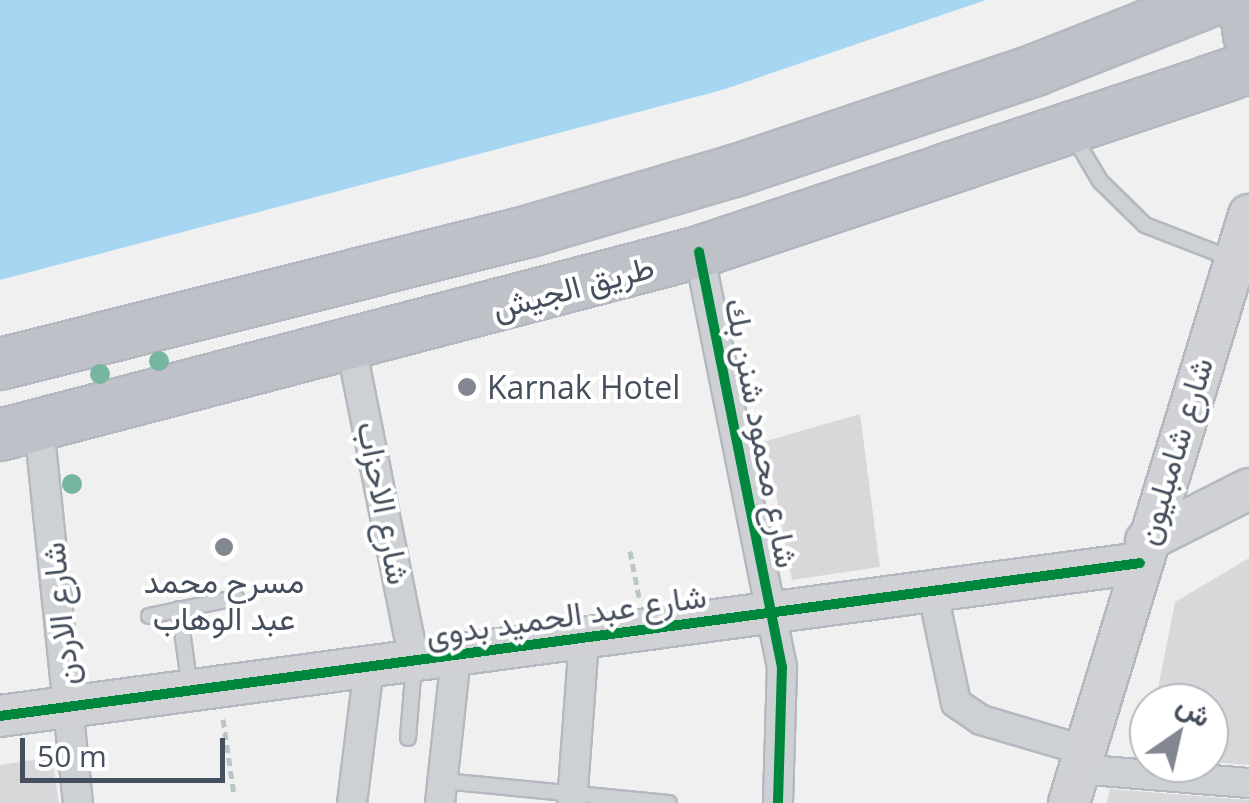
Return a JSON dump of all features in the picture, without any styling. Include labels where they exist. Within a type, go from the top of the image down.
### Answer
[{"type":"highway","name":"طريق الجيش","points":[[0,364],[255,303],[750,166],[1049,65],[1213,0]]},
{"type":"highway","points":[[1244,0],[1249,36]]},
{"type":"highway","name":"طريق الجيش","points":[[19,430],[272,367],[700,252],[1071,132],[1249,68]]},
{"type":"highway","points":[[255,303],[272,367]]},
{"type":"highway","points":[[126,334],[142,400]]},
{"type":"street","name":"شارع شامبليون","points":[[1077,774],[1249,215]]},
{"type":"street","name":"شارع محمود شنن بك","points":[[700,252],[772,612],[784,724],[778,803]]},
{"type":"street","name":"شارع الاحزاب","points":[[351,346],[414,660]]},
{"type":"street","name":"شارع الاردن","points":[[19,430],[70,706],[78,803]]},
{"type":"street","name":"شارع عبد الحميد بدوى","points":[[0,716],[772,612],[1143,552],[1249,489]]},
{"type":"street","points":[[932,589],[956,703],[982,720],[1077,774],[1249,783]]},
{"type":"street","points":[[572,798],[584,638]]},
{"type":"street","points":[[442,792],[456,655]]},
{"type":"street","points":[[352,803],[369,666]]},
{"type":"lane","points":[[1071,132],[1100,182],[1145,225],[1233,259]]},
{"type":"lane","points":[[149,616],[236,598]]},
{"type":"lane","points":[[179,610],[204,688]]},
{"type":"lane","points":[[408,738],[414,660]]},
{"type":"lane","points":[[442,792],[669,803]]},
{"type":"path","points":[[630,551],[646,630]]},
{"type":"path","points":[[204,688],[234,794]]},
{"type":"water","points":[[0,0],[986,0],[722,90],[0,280]]},
{"type":"building","points":[[860,414],[880,567],[792,580],[766,441]]},
{"type":"building","points":[[1249,558],[1249,765],[1229,764],[1229,683],[1159,683],[1175,602]]},
{"type":"building","points":[[52,757],[59,803],[0,803],[0,765]]},
{"type":"building","points":[[1110,789],[1249,800],[1249,803],[1107,803]]},
{"type":"cycle path","points":[[699,252],[782,667],[778,803]]},
{"type":"cycle path","points":[[0,716],[1140,563]]},
{"type":"place","name":"Karnak Hotel","points":[[467,387]]},
{"type":"place","name":"مسرح محمد عبد الوهاب","points":[[224,547]]}]
